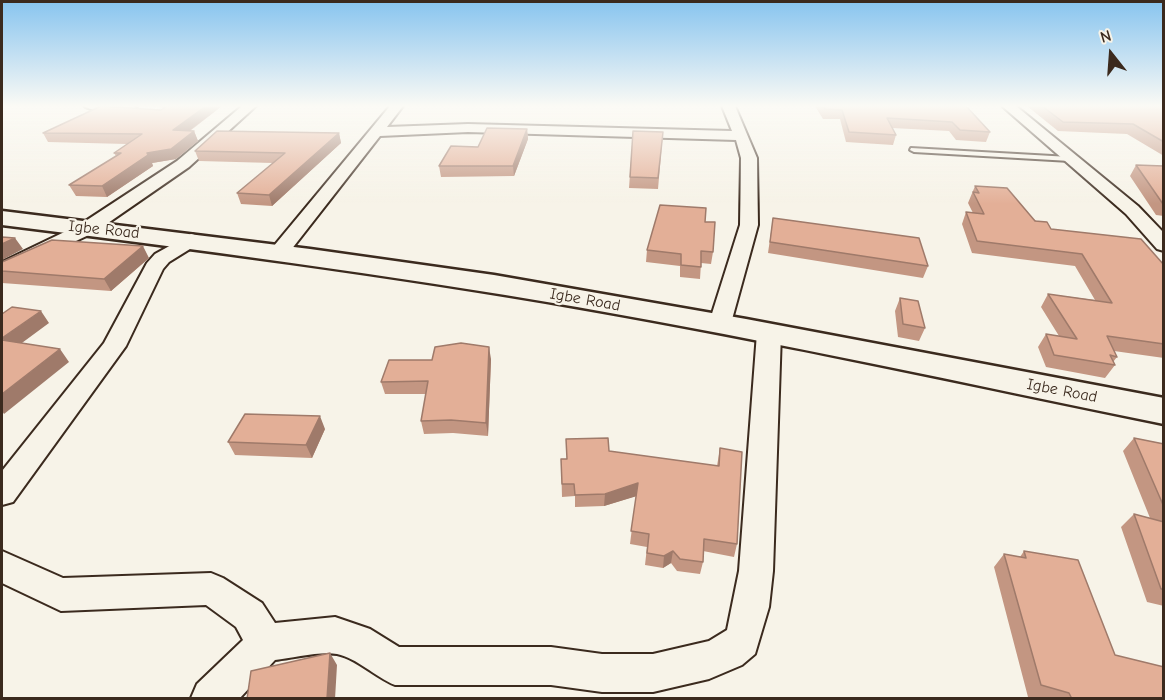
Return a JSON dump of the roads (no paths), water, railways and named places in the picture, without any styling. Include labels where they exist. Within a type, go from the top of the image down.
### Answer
[{"type":"street","points":[[2,270],[88,228],[183,164],[212,139]]},
{"type":"street","points":[[280,251],[372,139]]},
{"type":"street","points":[[720,323],[749,225],[749,158],[742,139]]},
{"type":"street","points":[[1046,139],[1132,210],[1164,245]]},
{"type":"street","name":"Igbe Road","points":[[2,218],[280,251],[496,284],[720,323],[1164,411]]},
{"type":"street","points":[[2,493],[114,346],[154,267],[162,258],[190,240]]},
{"type":"street","points":[[211,699],[266,643],[335,635],[357,642],[395,666],[551,666],[602,673],[653,673],[709,660],[729,652],[742,641],[751,607],[756,571],[769,333]]},
{"type":"street","points":[[2,566],[61,595],[211,589],[249,615],[266,643]]},
{"type":"lane","points":[[914,150],[1070,159]]}]
